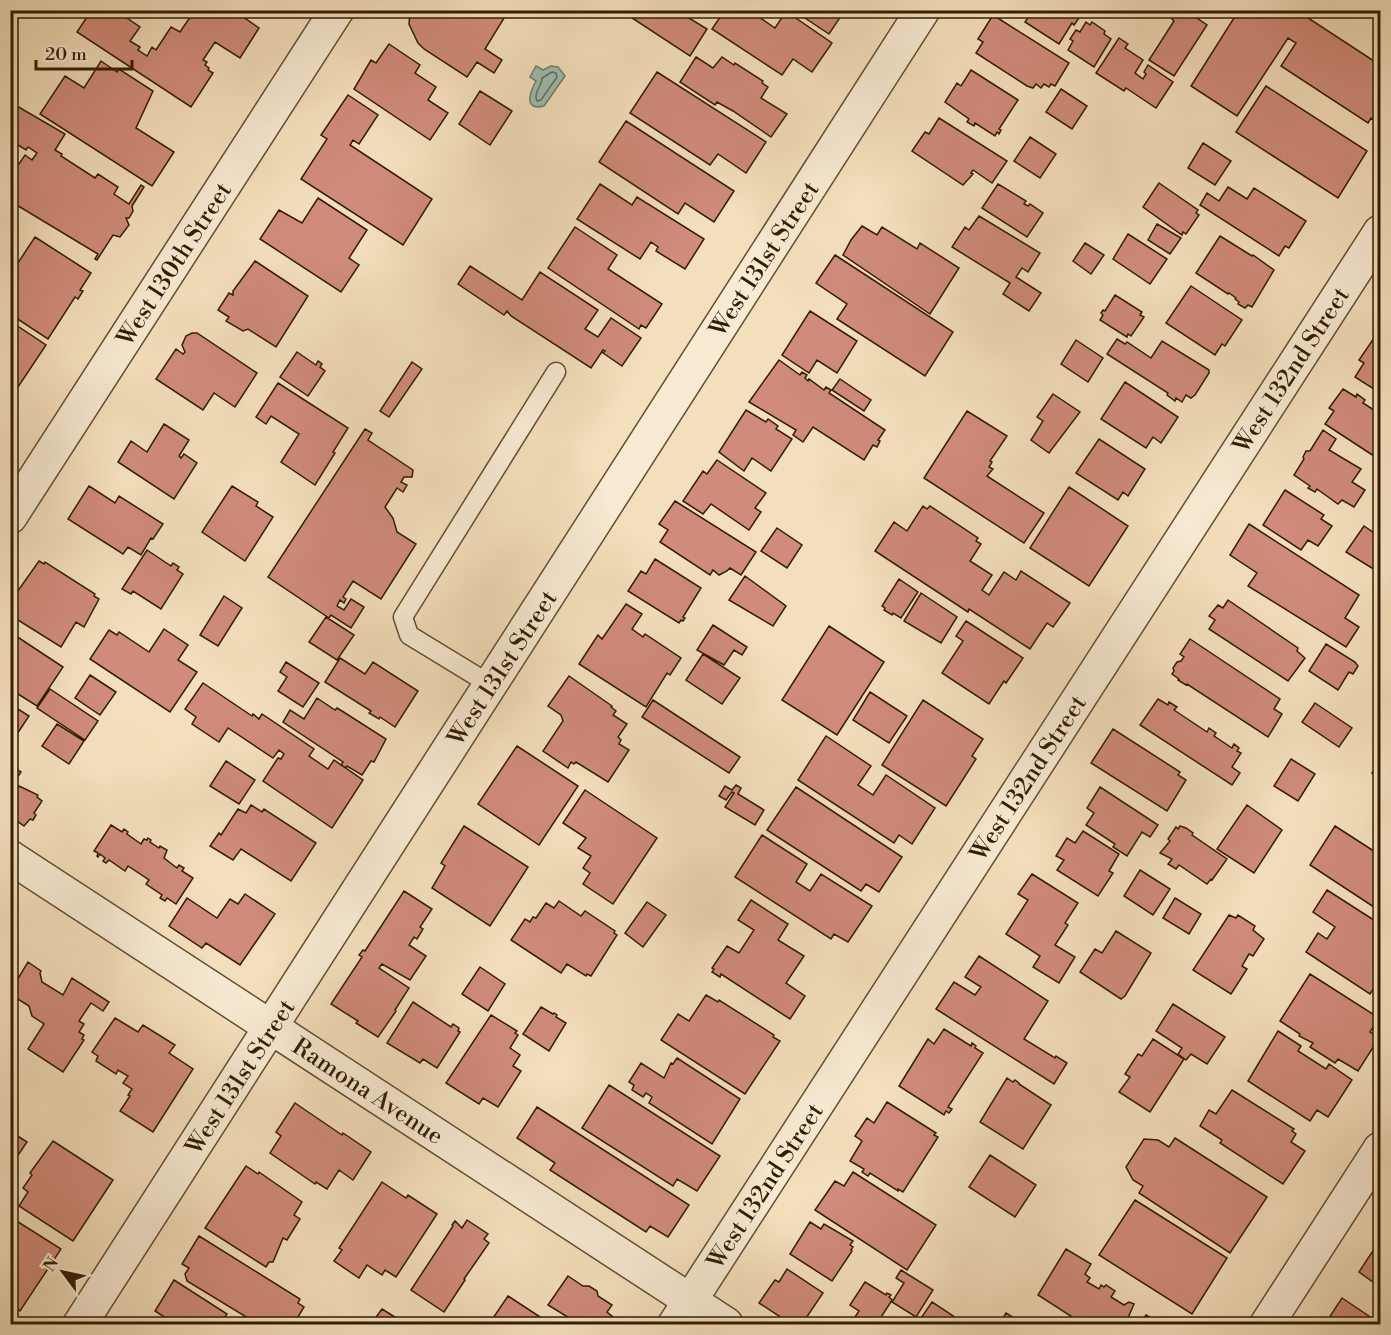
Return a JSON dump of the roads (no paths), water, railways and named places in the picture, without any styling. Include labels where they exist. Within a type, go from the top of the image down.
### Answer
[{"type":"street","name":"West 130th Street","points":[[10,517],[337,10]]},
{"type":"street","name":"West 131st Street","points":[[80,1324],[923,10]]},
{"type":"street","name":"West 132nd Street","points":[[683,1313],[1380,232]]},
{"type":"street","name":"Ramona Avenue","points":[[10,857],[272,1027],[683,1313],[726,1324]]},
{"type":"street","points":[[1267,1324],[1380,1149]]},
{"type":"lane","points":[[491,686],[409,634],[403,617],[556,372]]},
{"type":"water","points":[[536,66],[543,70],[551,66],[558,67],[565,76],[544,106],[537,107],[533,106],[530,100],[536,81],[530,77]]}]
